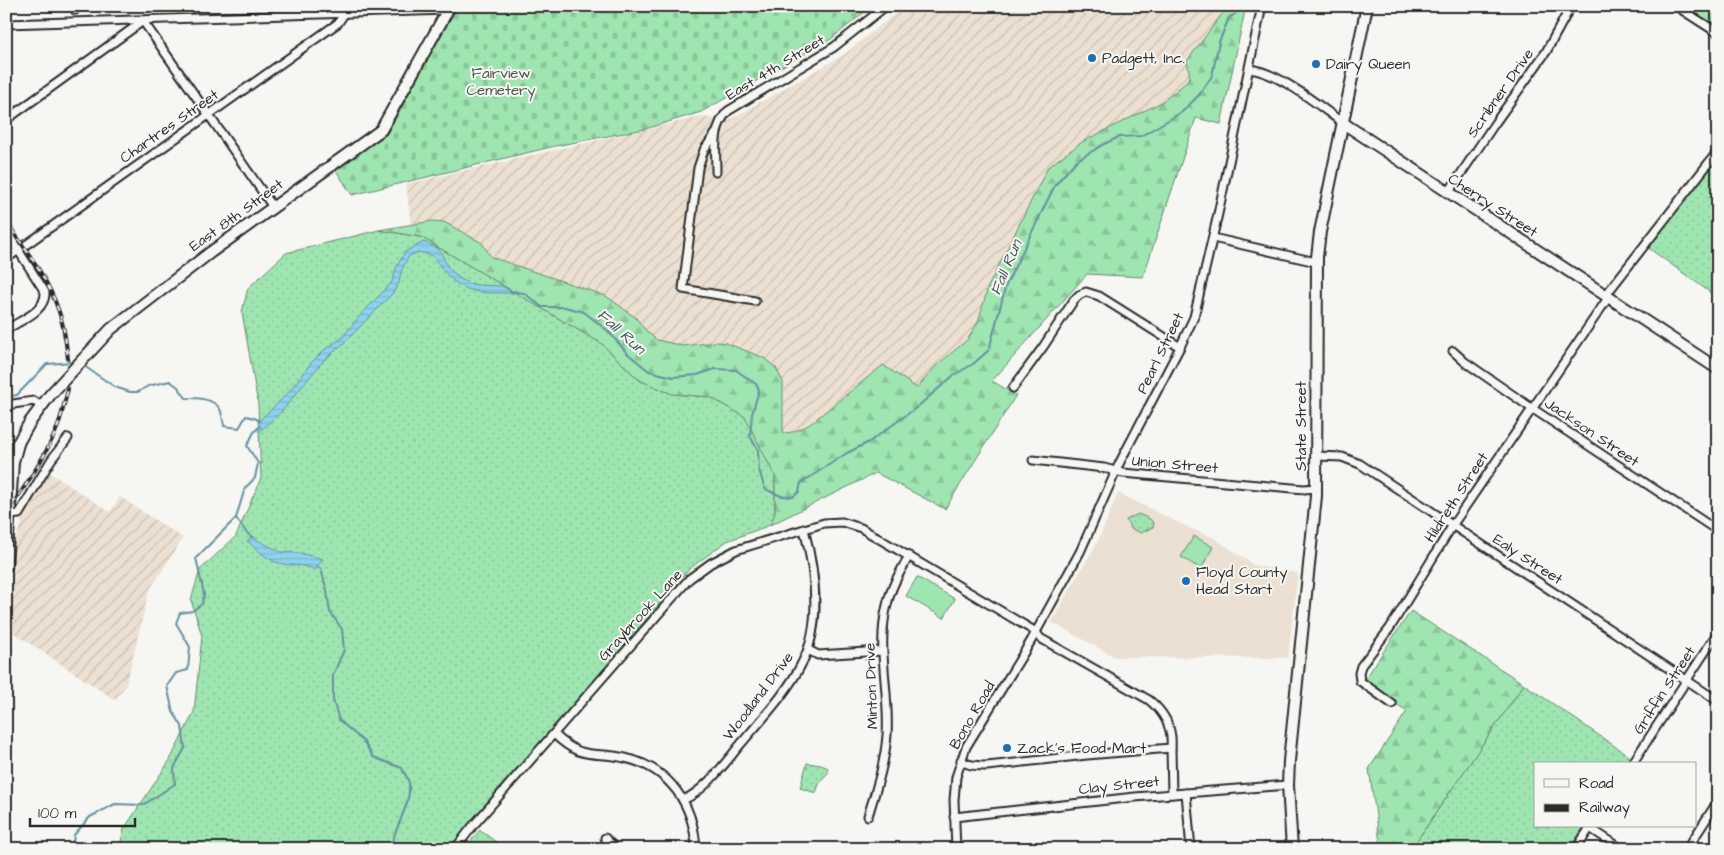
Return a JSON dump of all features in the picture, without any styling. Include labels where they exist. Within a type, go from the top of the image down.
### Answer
[{"type":"street","name":"East 4th Street","points":[[716,172],[716,132],[728,110],[834,47],[886,6]]},
{"type":"street","name":"Pearl Street","points":[[1036,632],[1080,552],[1116,472],[1194,317],[1250,69],[1262,6]]},
{"type":"street","name":"State Street","points":[[1292,849],[1288,785],[1316,488],[1316,262],[1320,232],[1367,6]]},
{"type":"street","name":"Scribner Drive","points":[[1448,193],[1546,52],[1571,6]]},
{"type":"street","points":[[1676,6],[1718,34]]},
{"type":"street","points":[[6,24],[344,14],[392,9],[449,8]]},
{"type":"street","name":"East 8th Street","points":[[18,443],[41,406],[111,329],[209,253],[381,130],[449,8]]},
{"type":"street","name":"Chartres Street","points":[[6,259],[338,23],[344,14]]},
{"type":"street","points":[[143,21],[273,207]]},
{"type":"street","points":[[6,120],[143,21]]},
{"type":"street","name":"Cherry Street","points":[[1250,69],[1260,70],[1273,76],[1718,369]]},
{"type":"street","points":[[716,132],[704,150],[698,166],[684,289],[755,301]]},
{"type":"street","name":"Hildreth Street","points":[[1392,704],[1362,683],[1359,679],[1360,670],[1390,628],[1452,526],[1606,297],[1718,151]]},
{"type":"street","points":[[6,231],[44,292],[44,301],[36,311],[10,328]]},
{"type":"street","points":[[1213,238],[1316,262]]},
{"type":"street","points":[[1013,388],[1074,300],[1086,292],[1099,296],[1180,347]]},
{"type":"street","name":"Jackson Street","points":[[1453,352],[1532,408],[1718,531]]},
{"type":"street","points":[[6,405],[34,401],[41,406]]},
{"type":"street","points":[[10,515],[20,514],[51,460],[68,438]]},
{"type":"street","points":[[6,454],[18,443]]},
{"type":"street","points":[[6,566],[13,462],[18,443]]},
{"type":"street","name":"Ealy Street","points":[[1317,456],[1342,457],[1360,464],[1718,701]]},
{"type":"street","name":"Union Street","points":[[1033,460],[1104,468],[1116,472],[1304,489],[1316,488]]},
{"type":"street","name":"Graybrook Lane","points":[[455,849],[472,827],[678,591],[700,570],[736,550],[824,523],[842,522],[861,528],[1036,632],[1040,638],[1157,707],[1165,717],[1170,728],[1172,794]]},
{"type":"street","name":"Woodland Drive","points":[[684,800],[696,793],[726,762],[757,725],[797,673],[808,650],[814,622],[814,599],[810,557],[804,529]]},
{"type":"street","name":"Minton Drive","points":[[868,816],[880,777],[887,736],[882,651],[886,606],[898,576],[909,556]]},
{"type":"street","name":"Bono Road","points":[[956,849],[954,817],[956,777],[961,760],[971,739],[1036,632]]},
{"type":"street","name":"Griffin Street","points":[[1633,762],[1718,632]]},
{"type":"street","points":[[808,650],[818,655],[882,651]]},
{"type":"street","points":[[554,734],[562,742],[578,752],[622,758],[641,764],[653,770],[672,785],[684,800],[691,816],[696,849]]},
{"type":"street","points":[[961,760],[965,764],[987,766],[1170,748]]},
{"type":"street","name":"Clay Street","points":[[954,817],[1172,794],[1288,785]]},
{"type":"street","points":[[1186,793],[1191,849]]},
{"type":"street","points":[[1686,849],[1718,801]]},
{"type":"street","points":[[1576,849],[1589,828]]},
{"type":"street","points":[[1591,828],[1622,849]]},
{"type":"street","points":[[605,838],[616,849]]},
{"type":"shaded area","points":[[904,6],[1228,6],[1187,61],[1191,77],[1162,102],[988,287],[978,322],[968,339],[935,367],[917,388],[818,418],[799,430],[783,433],[784,391],[780,374],[717,342],[683,346],[657,340],[646,331],[636,318],[606,296],[491,257],[482,243],[432,221],[411,224],[406,184],[700,117],[729,120],[845,54]]},
{"type":"shaded area","points":[[47,471],[110,512],[120,497],[183,538],[149,591],[126,685],[115,700],[8,629],[15,540],[22,523],[19,517],[35,498]]},
{"type":"shaded area","name":"Floyd County Head Start","points":[[1118,493],[1214,538],[1254,565],[1298,573],[1288,658],[1115,657],[1051,622],[1098,541]]},
{"type":"green space","name":"Fairview Cemetery","points":[[457,6],[872,6],[831,39],[701,112],[645,129],[555,146],[352,195],[335,169],[387,134]]},
{"type":"green space","points":[[1228,6],[1246,6],[1221,124],[1196,118],[1143,277],[1087,274],[992,381],[1016,395],[945,509],[876,473],[770,525],[775,513],[775,476],[745,417],[710,397],[672,394],[639,380],[602,344],[421,237],[379,230],[432,221],[444,222],[482,243],[491,257],[606,296],[636,318],[646,331],[657,340],[683,346],[717,342],[726,343],[764,358],[776,368],[783,382],[783,433],[794,431],[810,424],[883,365],[917,388],[935,367],[968,339],[978,322],[988,287],[1048,167],[1082,142],[1162,102],[1183,85],[1190,77],[1187,61]]},
{"type":"green space","points":[[1686,6],[1718,6],[1718,27]]},
{"type":"green space","points":[[1718,159],[1718,298],[1647,247]]},
{"type":"green space","points":[[379,230],[421,237],[602,344],[639,380],[672,394],[710,397],[745,417],[775,476],[775,513],[770,525],[727,541],[689,569],[449,849],[119,849],[124,829],[170,760],[194,712],[202,636],[191,600],[200,570],[236,536],[261,478],[258,404],[242,312],[248,288],[286,253]]},
{"type":"green space","points":[[1138,514],[1150,519],[1154,524],[1153,527],[1141,533],[1131,529],[1126,520]]},
{"type":"green space","points":[[1194,536],[1213,547],[1201,569],[1181,557]]},
{"type":"green space","points":[[917,577],[955,599],[944,618],[906,596]]},
{"type":"green space","points":[[1411,611],[1524,684],[1411,849],[1381,849],[1369,769],[1407,711],[1363,682]]},
{"type":"green space","points":[[1524,684],[1629,756],[1625,762],[1534,762],[1534,828],[1583,828],[1570,849],[1411,849]]},
{"type":"green space","points":[[807,763],[828,768],[828,773],[820,781],[816,793],[800,788]]},
{"type":"green space","points":[[480,830],[505,849],[464,849]]},
{"type":"water","points":[[424,242],[439,249],[448,267],[459,278],[477,285],[502,286],[514,293],[487,293],[467,289],[450,278],[433,256],[419,252],[409,256],[401,271],[399,283],[392,294],[344,343],[323,361],[281,412],[259,432],[258,422],[288,393],[311,363],[324,350],[342,338],[392,282],[397,266],[406,251]]},
{"type":"water","points":[[253,536],[281,552],[300,553],[323,559],[315,570],[306,566],[276,562],[247,541]]},
{"type":"waterway","name":"Fall Run","points":[[510,291],[524,293],[542,307],[565,307],[584,312],[608,331],[628,354],[649,371],[673,377],[697,375],[715,369],[736,370],[756,384],[759,390],[752,414],[750,436],[758,450],[759,470],[765,489],[781,496],[793,497],[799,492],[801,483],[847,453],[869,442],[916,408],[954,375],[973,364],[989,350],[1006,285],[1055,185],[1076,161],[1104,144],[1119,137],[1141,136],[1182,112],[1199,95],[1212,76],[1219,42],[1229,18],[1246,6]]},
{"type":"waterway","points":[[6,397],[17,395],[47,364],[74,362]]},
{"type":"waterway","points":[[84,366],[115,387],[130,392],[138,392],[148,386],[170,381],[178,387],[186,398],[204,399],[217,405],[221,411],[224,426],[239,428],[246,416],[255,418],[260,422]]},
{"type":"waterway","name":"Fall Run","points":[[72,849],[74,835],[90,817],[115,804],[143,805],[175,784],[174,768],[185,748],[182,726],[173,712],[167,686],[176,673],[188,670],[190,647],[176,623],[180,613],[192,611],[202,604],[204,594],[196,558],[236,518],[245,488],[255,478],[258,463],[247,446],[254,432],[260,426]]},
{"type":"waterway","points":[[236,518],[253,538]]},
{"type":"waterway","points":[[316,566],[321,569],[330,612],[342,629],[344,650],[333,675],[333,700],[339,720],[364,742],[373,757],[402,768],[408,779],[408,799],[390,849]]},
{"type":"railway","points":[[6,221],[35,264],[53,297],[62,321],[68,359]]},
{"type":"railway","points":[[6,513],[28,482],[47,449],[58,426],[68,389]]},
{"type":"place","name":"Padgett, Inc.","points":[[1092,58]]},
{"type":"place","name":"Dairy Queen","points":[[1316,64]]},
{"type":"place","name":"Floyd County Head Start","points":[[1186,581]]},
{"type":"place","name":"Zack's Food Mart","points":[[1007,748]]}]
